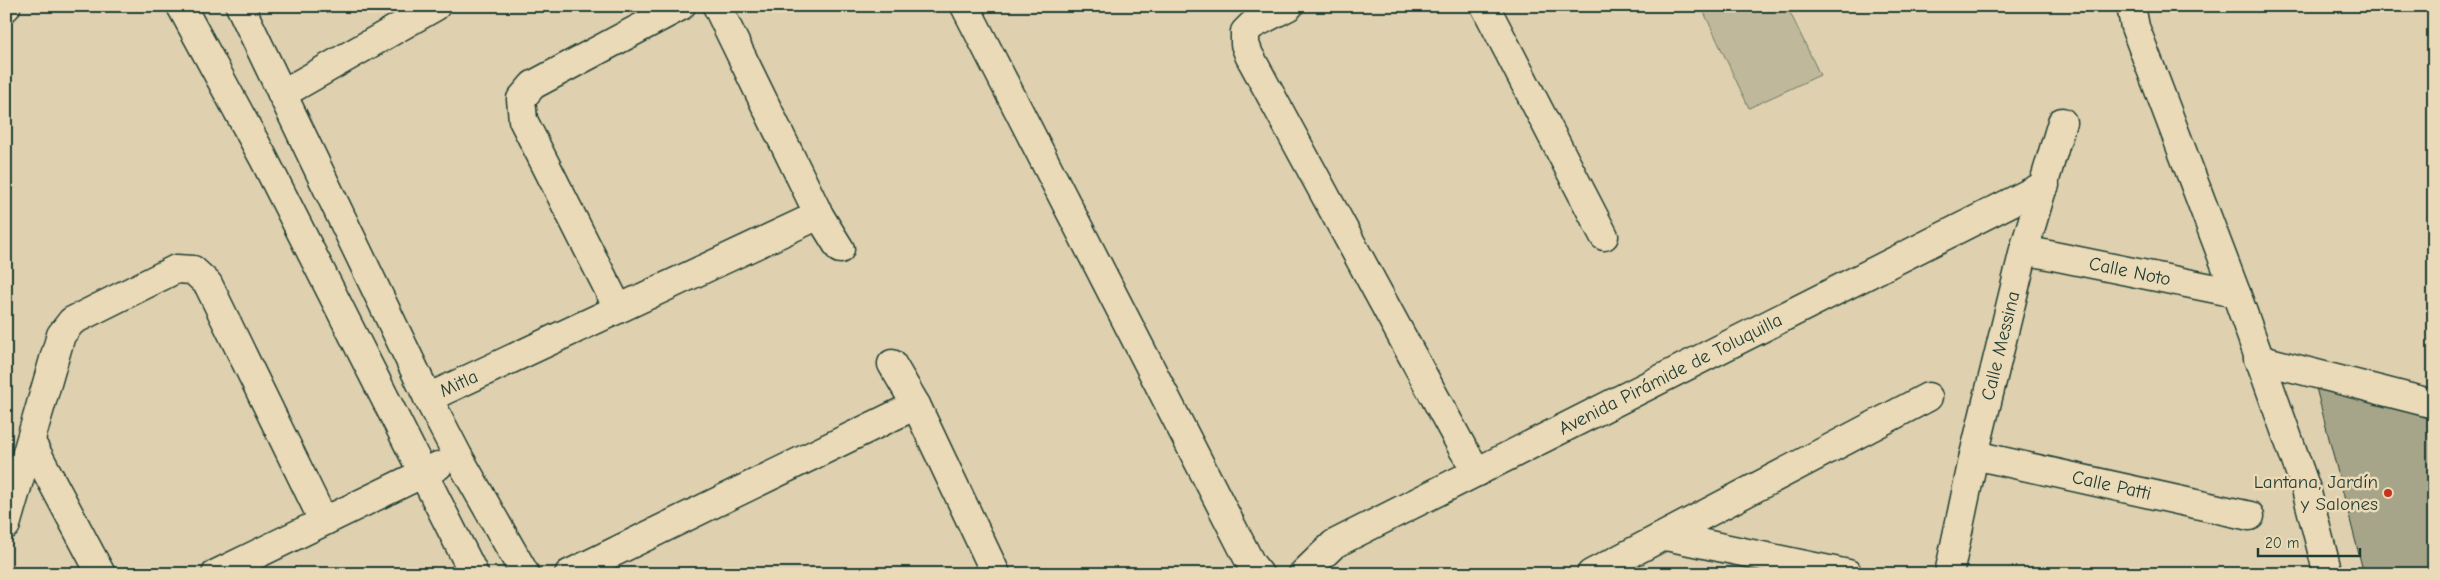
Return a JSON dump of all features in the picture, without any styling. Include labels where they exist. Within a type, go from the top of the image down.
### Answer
[{"type":"street","points":[[181,6],[263,157],[474,574]]},
{"type":"street","points":[[240,6],[428,398],[458,456],[525,574]]},
{"type":"street","points":[[282,94],[436,6]]},
{"type":"street","points":[[618,308],[523,120],[521,100],[532,85],[681,6]]},
{"type":"street","points":[[717,6],[819,215],[840,249]]},
{"type":"street","points":[[965,6],[1251,564],[1259,574]]},
{"type":"street","points":[[1289,6],[1252,25],[1245,32],[1245,44],[1249,56],[1462,449],[1478,472]]},
{"type":"street","points":[[1485,6],[1604,236]]},
{"type":"street","points":[[2130,6],[2138,36],[2236,293],[2306,489],[2328,574]]},
{"type":"street","name":"Calle Messina","points":[[1949,574],[1974,455],[2024,250],[2045,185],[2062,122]]},
{"type":"street","name":"Avenida Pirámide de Toluquilla","points":[[1303,574],[1334,544],[2045,185]]},
{"type":"street","name":"Mitla","points":[[428,398],[488,368],[819,215]]},
{"type":"street","name":"Calle Noto","points":[[2024,250],[2236,293]]},
{"type":"street","points":[[6,525],[61,336],[72,320],[176,269],[193,270],[208,284],[323,520]]},
{"type":"street","points":[[2258,359],[2434,404]]},
{"type":"street","points":[[892,364],[916,405],[996,574]]},
{"type":"street","points":[[1591,574],[1928,397]]},
{"type":"street","points":[[569,574],[916,405]]},
{"type":"street","points":[[31,442],[101,574]]},
{"type":"street","name":"Calle Patti","points":[[1974,455],[2250,516]]},
{"type":"street","points":[[216,574],[323,520],[458,456]]},
{"type":"street","points":[[1666,536],[1848,574]]},
{"type":"shaded area","points":[[1701,6],[1787,6],[1820,75],[1749,108]]},
{"type":"building","name":"Lantana, Jardín y Salones","points":[[2314,380],[2434,411],[2434,574],[2364,574]]},
{"type":"place","name":"Lantana, Jardín y Salones","points":[[2388,493]]}]
